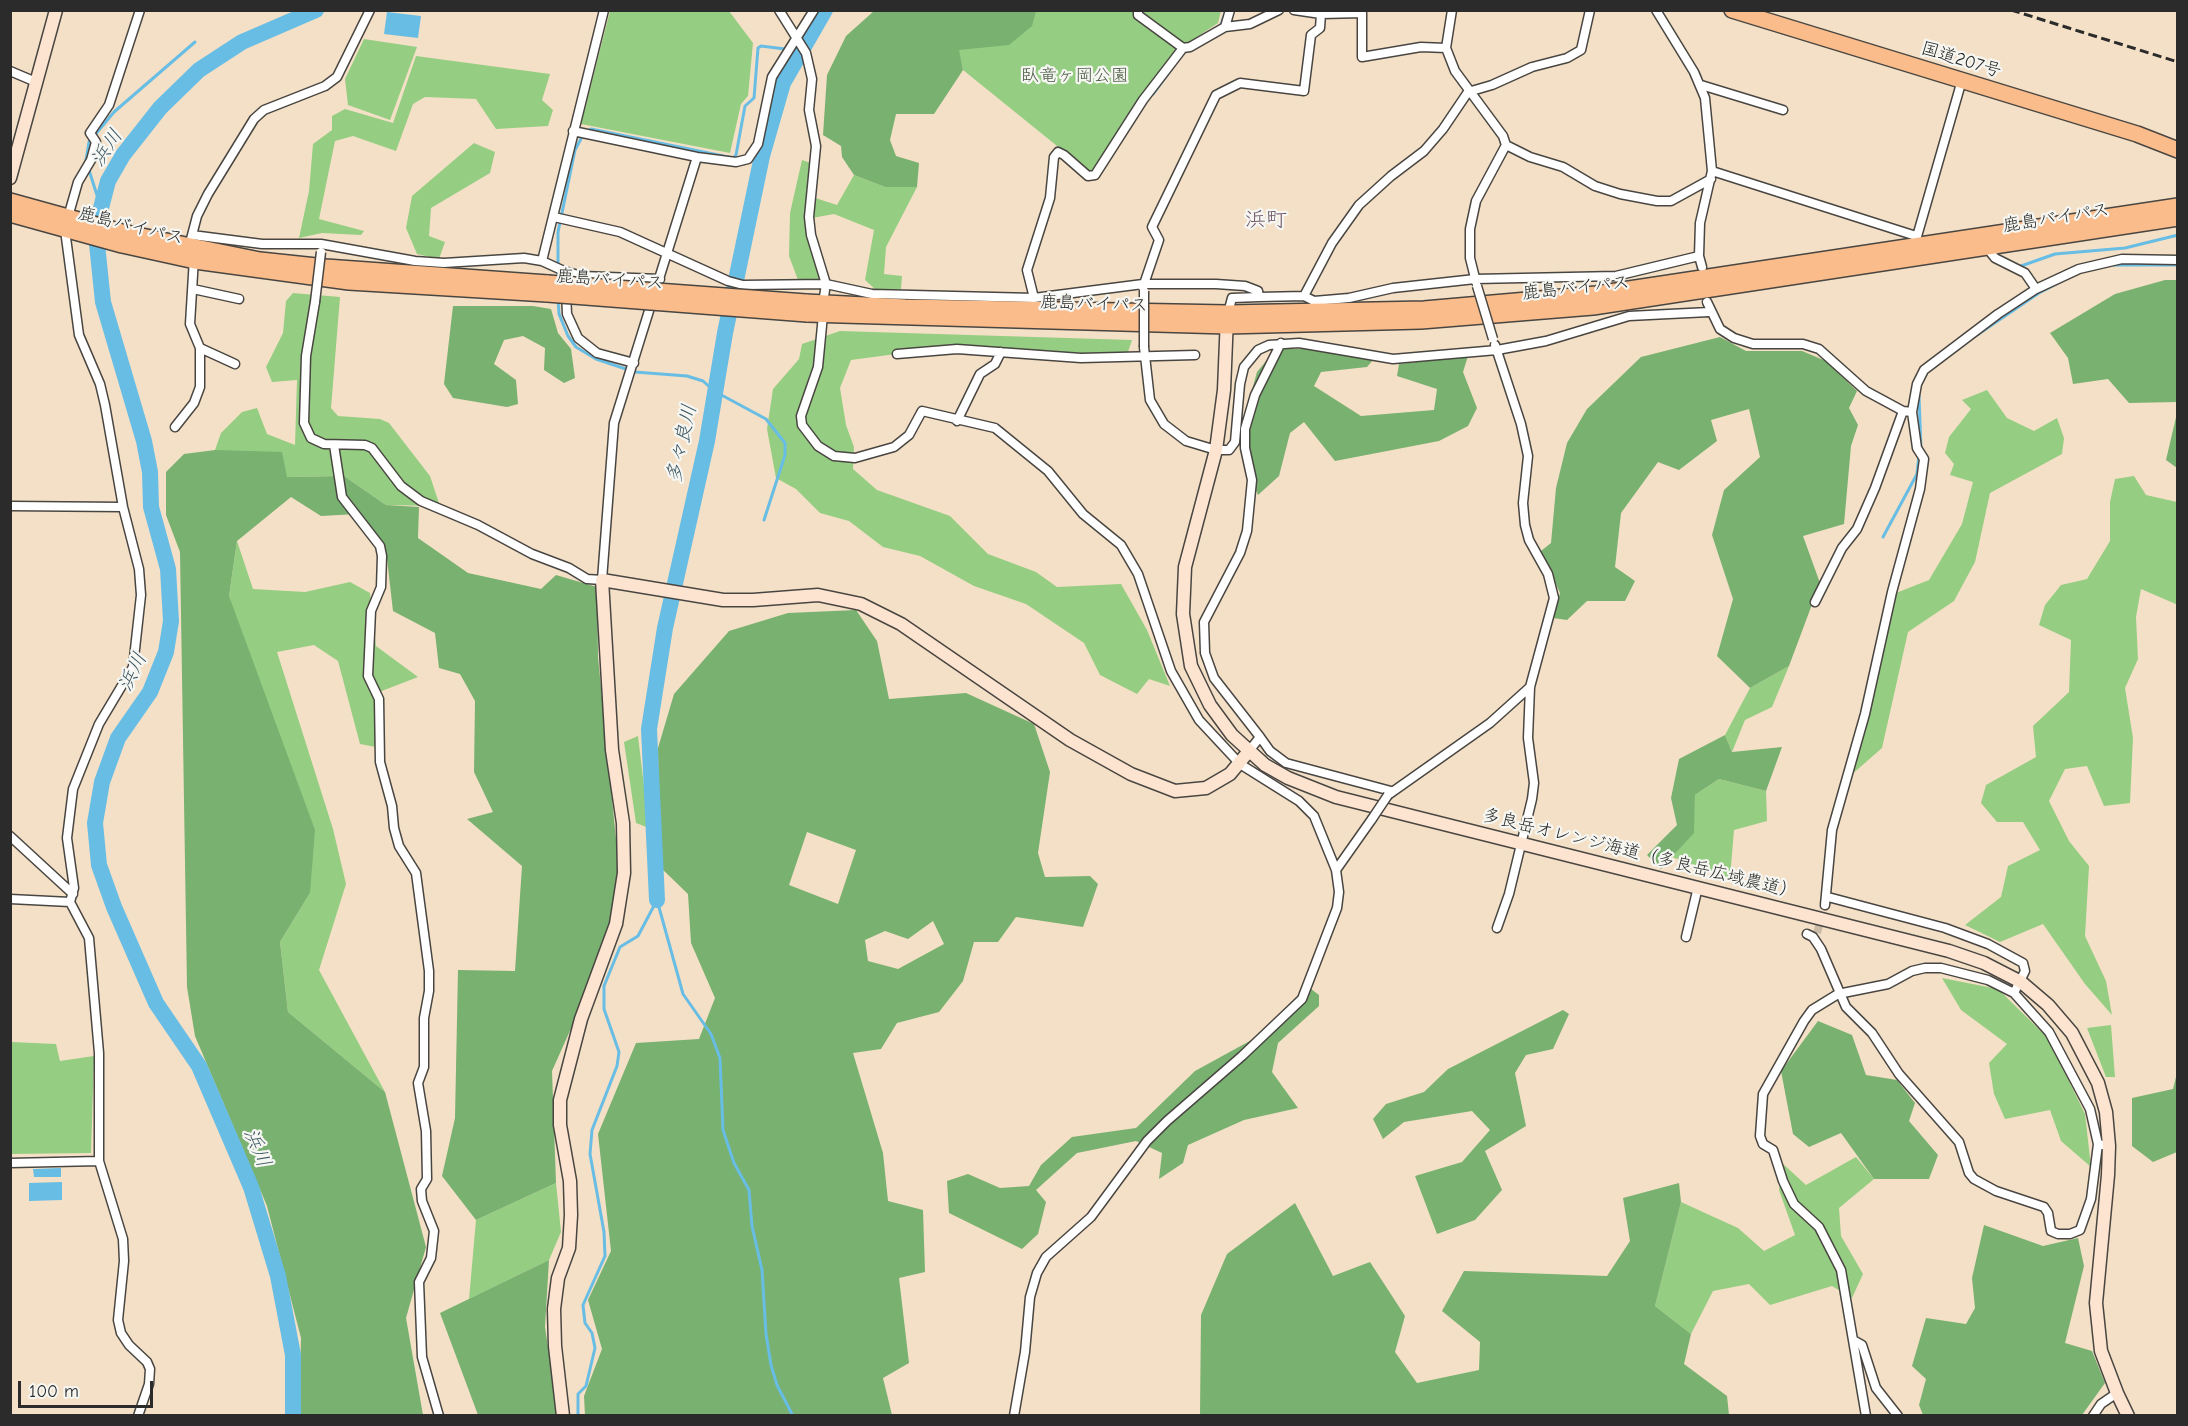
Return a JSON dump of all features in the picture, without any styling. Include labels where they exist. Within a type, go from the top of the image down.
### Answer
[{"type":"highway","name":"国道207号","points":[[1732,10],[2137,134],[2178,150]]},
{"type":"highway","name":"鹿島バイパス","points":[[10,201],[71,225]]},
{"type":"highway","name":"鹿島バイパス","points":[[10,214],[71,225],[122,239],[193,248],[349,282],[547,289],[823,309],[1227,319],[1421,321],[1593,307],[1916,247],[2178,206]]},
{"type":"highway","name":"鹿島バイパス","points":[[1916,247],[1987,248],[2178,218]]},
{"type":"street","points":[[10,178],[56,10]]},
{"type":"street","points":[[138,1416],[149,1384],[150,1369],[121,1332],[118,1320],[124,1261],[123,1239],[99,1161],[99,1053],[89,938],[72,898],[67,838],[73,789],[99,724],[133,667],[141,595],[139,569],[123,507],[100,384],[79,335],[71,225],[78,182],[91,160],[96,142],[90,134],[109,105],[140,10]]},
{"type":"street","points":[[175,428],[194,403],[200,387],[200,348],[190,324],[194,289],[193,248],[197,216],[254,119],[264,110],[325,86],[338,78],[370,10]]},
{"type":"street","points":[[542,261],[580,133],[604,10]]},
{"type":"street","points":[[778,10],[794,44],[810,63],[812,79],[809,110],[816,146],[809,217],[811,235],[826,284],[818,367],[801,416],[802,425],[818,446],[834,456],[855,458],[894,447],[909,435],[922,411],[957,421],[995,428],[1048,471],[1083,514],[1121,545],[1138,574],[1171,672],[1199,720],[1240,764],[1299,801],[1314,816],[1336,870],[1339,892],[1337,908],[1302,999],[1147,1141],[1091,1217],[1046,1257],[1037,1273],[1030,1298],[1025,1352],[1014,1416]]},
{"type":"street","points":[[580,133],[697,157],[736,162],[748,159],[758,144],[772,77],[814,10]]},
{"type":"street","points":[[1138,10],[1138,15],[1183,48],[1190,48],[1225,27],[1250,24],[1279,10]]},
{"type":"street","points":[[1225,27],[1230,10]]},
{"type":"street","points":[[1294,10],[1321,14],[1362,13],[1362,57],[1421,47],[1446,48]]},
{"type":"street","points":[[1452,10],[1446,48],[1455,71],[1468,92],[1503,136],[1506,145],[1530,157],[1563,167],[1595,186],[1620,194],[1657,201],[1671,201],[1712,175]]},
{"type":"street","points":[[1304,296],[1332,243],[1359,205],[1391,176],[1424,151],[1443,129],[1468,92],[1532,67],[1567,58],[1581,50],[1590,10]]},
{"type":"street","points":[[1656,10],[1701,85],[1709,122],[1712,175],[1700,223],[1699,256],[1702,267]]},
{"type":"street","points":[[1321,14],[1320,28],[1311,35],[1304,91],[1240,83],[1216,95],[1152,227],[1159,240],[1143,288],[1144,351],[1150,400],[1164,424],[1186,441],[1216,450],[1234,447],[1240,384],[1249,358],[1258,350],[1281,343],[1299,343],[1393,359],[1497,350],[1545,342],[1629,316],[1709,312]]},
{"type":"street","points":[[1034,298],[1028,270],[1050,198],[1054,157],[1058,152],[1088,176],[1095,175],[1143,100],[1183,48]]},
{"type":"street","points":[[10,71],[36,82]]},
{"type":"street","points":[[1712,175],[1916,247],[1962,80]]},
{"type":"street","points":[[1701,85],[1783,110]]},
{"type":"street","points":[[1497,928],[1509,894],[1534,783],[1528,738],[1530,687],[1554,598],[1548,574],[1529,540],[1525,525],[1523,503],[1528,456],[1521,424],[1493,339],[1470,258],[1470,229],[1476,201],[1506,145]]},
{"type":"street","points":[[563,1416],[555,1346],[554,1309],[558,1278],[568,1248],[571,1215],[560,1100],[581,1019],[616,924],[624,873],[623,823],[612,750],[602,580],[614,423],[697,157]]},
{"type":"street","points":[[554,217],[620,232],[728,281],[743,285],[826,284],[872,294],[1034,298],[1143,288],[1245,286],[1258,291],[1259,297]]},
{"type":"street","points":[[193,248],[262,244],[321,248],[444,263],[524,258],[542,261],[582,276],[660,279]]},
{"type":"street","points":[[321,248],[306,356],[304,423],[311,438],[324,444],[365,445],[372,448],[401,486],[421,501],[478,525],[532,554],[569,568],[587,579],[723,600],[818,595],[861,604],[901,624],[1070,740],[1159,786],[1190,791],[1206,788],[1240,764],[1260,737]]},
{"type":"street","points":[[1987,248],[1995,258],[2025,273],[2036,289]]},
{"type":"street","points":[[1227,319],[1232,298],[1304,296],[1314,301],[1349,298],[1393,288],[1616,276],[1699,256]]},
{"type":"street","points":[[1815,602],[1842,548],[1857,529],[1924,370],[2036,289],[2079,269],[2122,259],[2178,260]]},
{"type":"street","points":[[564,271],[567,314],[578,338],[597,353],[634,363]]},
{"type":"street","points":[[194,289],[239,299]]},
{"type":"street","points":[[1707,302],[1709,312],[1720,329],[1734,338],[1753,344],[1803,344],[1819,349],[1866,391],[1907,411],[1924,466],[1892,592],[1865,714],[1832,830],[1827,866],[1826,901],[1945,928],[1988,944],[2023,963],[2025,972],[2014,993]]},
{"type":"street","name":"多良岳オレンジ海道（多良岳広域農道）","points":[[1227,319],[1224,390],[1216,450],[1185,567],[1183,614],[1191,666],[1210,705],[1232,735],[1249,752],[1288,778],[1336,797],[1949,951],[1984,963],[2021,982],[2048,1005],[2085,1053],[2098,1083],[2106,1112],[2096,1302],[2101,1351],[2116,1393],[2127,1413]]},
{"type":"street","points":[[1281,343],[1254,395],[1245,429],[1245,448],[1252,480],[1247,531],[1240,553],[1203,622],[1205,652],[1214,678],[1270,751],[1286,763],[1389,793]]},
{"type":"street","points":[[200,348],[235,364]]},
{"type":"street","points":[[897,354],[957,349],[1081,358],[1144,351],[1195,355]]},
{"type":"street","points":[[957,421],[981,374],[995,364],[1001,352]]},
{"type":"street","points":[[334,445],[342,497],[380,546],[382,556],[381,587],[371,612],[368,676],[379,699],[380,762],[392,806],[394,828],[399,846],[416,873],[429,971],[429,991],[424,1018],[424,1067],[418,1083],[426,1131],[427,1179],[421,1189],[422,1201],[434,1231],[431,1258],[419,1282],[422,1357],[439,1416]]},
{"type":"street","points":[[10,506],[123,507]]},
{"type":"street","points":[[1336,870],[1389,793],[1490,723],[1530,687]]},
{"type":"street","points":[[10,836],[72,898]]},
{"type":"street","points":[[1686,937],[1698,887]]},
{"type":"street","points":[[10,899],[72,898]]},
{"type":"street","points":[[1812,935],[1839,988],[1838,994],[1846,1007],[1872,1033],[1899,1074],[1959,1142],[1969,1173],[1974,1179],[1996,1191],[2044,1207],[2048,1213],[2048,1227],[2058,1234],[2070,1234],[2080,1230],[2104,1145],[2090,1109],[2049,1032],[2014,993],[1988,980],[1941,969],[1925,968],[1912,971],[1888,984],[1838,994],[1812,1010],[1763,1094],[1761,1136],[1763,1144],[1773,1150],[1777,1157],[1783,1181],[1794,1204],[1819,1227],[1830,1243],[1841,1270],[1855,1341],[1866,1416]]},
{"type":"street","points":[[10,1164],[99,1161]]},
{"type":"street","points":[[1855,1341],[1862,1345],[1876,1389],[1898,1416]]},
{"type":"street","points":[[2093,1416],[2101,1404],[2116,1393]]},
{"type":"green space","points":[[610,11],[729,11],[753,43],[748,96],[741,104],[730,153],[581,124]]},
{"type":"green space","points":[[874,11],[1036,11],[1032,26],[1009,45],[959,50],[963,70],[934,114],[896,114],[890,140],[896,156],[919,163],[917,187],[885,187],[854,175],[842,157],[841,146],[823,135],[827,75],[846,36]]},
{"type":"green space","name":"臥竜ヶ岡公園","points":[[919,11],[1221,11],[1218,23],[1177,50],[1095,170],[1088,171],[963,70],[958,49]]},
{"type":"green space","points":[[364,39],[417,47],[390,120],[348,105],[345,79]]},
{"type":"green space","points":[[416,56],[550,74],[542,100],[553,110],[548,126],[496,129],[476,99],[425,97],[413,104],[396,151],[353,136],[335,141],[319,219],[364,231],[361,235],[322,233],[299,238],[309,191],[313,144],[332,130],[332,116],[345,109],[393,123]]},
{"type":"green space","points":[[474,143],[495,152],[490,173],[431,208],[429,236],[445,242],[439,259],[417,254],[406,228],[412,196]]},
{"type":"green space","points":[[802,160],[811,163],[806,195],[837,205],[854,175],[885,187],[917,187],[886,247],[884,274],[902,276],[901,289],[875,289],[865,280],[874,230],[834,214],[812,218],[823,269],[818,289],[801,288],[789,256],[790,213]]},
{"type":"green space","points":[[2165,280],[2177,280],[2177,402],[2129,403],[2108,379],[2073,384],[2068,358],[2050,333],[2115,294]]},
{"type":"green space","points":[[293,293],[340,297],[331,408],[338,416],[380,419],[389,423],[430,476],[440,506],[386,505],[344,476],[287,477],[215,450],[221,433],[242,412],[257,408],[267,434],[295,445],[297,380],[272,382],[266,367],[283,333],[286,301]]},
{"type":"green space","points":[[453,306],[533,306],[551,309],[558,333],[571,349],[575,378],[564,383],[544,370],[545,348],[523,336],[504,340],[494,364],[516,380],[518,404],[507,407],[453,398],[444,384]]},
{"type":"green space","points":[[840,331],[1132,340],[1128,352],[1080,362],[933,349],[851,360],[840,388],[846,425],[854,447],[853,469],[877,490],[950,516],[988,554],[1036,572],[1057,587],[1121,584],[1147,630],[1170,686],[1149,679],[1137,694],[1100,675],[1084,643],[1026,604],[974,586],[920,556],[883,547],[849,521],[820,513],[796,489],[776,478],[767,429],[773,389],[799,359],[802,344]]},
{"type":"green space","points":[[1720,337],[1746,351],[1802,351],[1826,361],[1857,391],[1849,408],[1858,425],[1851,446],[1844,524],[1803,536],[1820,583],[1789,666],[1750,688],[1717,656],[1733,599],[1712,535],[1724,490],[1760,457],[1749,409],[1711,420],[1717,441],[1679,470],[1658,462],[1621,513],[1615,567],[1635,581],[1625,601],[1587,601],[1567,620],[1553,618],[1560,593],[1541,551],[1551,543],[1556,488],[1567,443],[1587,409],[1641,357]]},
{"type":"green space","points":[[1276,349],[1307,349],[1373,360],[1367,367],[1321,372],[1314,386],[1361,416],[1434,410],[1437,389],[1397,376],[1399,364],[1468,356],[1463,372],[1477,408],[1468,426],[1439,441],[1335,461],[1304,422],[1290,433],[1279,476],[1258,495],[1243,458],[1243,422],[1257,372]]},
{"type":"green space","points":[[1987,390],[2007,418],[2034,431],[2057,418],[2064,438],[2062,454],[1990,493],[1975,562],[1954,601],[1908,632],[1882,748],[1850,776],[1896,593],[1929,580],[1962,524],[1973,482],[1950,475],[1954,464],[1945,453],[1949,437],[1971,409],[1962,400]]},
{"type":"green space","points":[[2177,413],[2177,468],[2166,460]]},
{"type":"green space","points":[[215,450],[282,452],[287,477],[344,476],[386,505],[419,507],[418,538],[468,573],[541,589],[556,575],[597,587],[598,657],[622,900],[577,1015],[552,1071],[556,1183],[476,1220],[442,1176],[455,1118],[458,970],[515,971],[522,866],[467,819],[493,812],[474,772],[475,701],[460,674],[439,668],[435,633],[393,611],[386,550],[357,514],[321,516],[291,497],[237,541],[229,596],[315,830],[310,893],[280,942],[288,1012],[385,1092],[426,1247],[406,1318],[423,1415],[299,1415],[301,1338],[267,1206],[195,1036],[187,987],[180,552],[166,515],[166,472],[184,454]]},
{"type":"green space","points":[[2134,476],[2146,495],[2177,502],[2178,605],[2141,589],[2136,617],[2138,659],[2125,688],[2133,738],[2130,803],[2104,806],[2087,766],[2065,769],[2049,801],[2069,841],[2089,866],[2085,936],[2106,981],[2112,1015],[2085,984],[2043,924],[2000,942],[1965,925],[2001,897],[2008,866],[2040,850],[2023,822],[1997,822],[1981,803],[1986,785],[2036,757],[2033,726],[2069,692],[2071,640],[2039,625],[2045,605],[2061,585],[2087,579],[2110,541],[2110,502],[2115,479]]},
{"type":"green space","points":[[237,541],[253,589],[305,592],[350,582],[370,593],[376,646],[418,677],[374,694],[376,747],[360,744],[338,661],[314,645],[277,652],[333,829],[346,884],[319,970],[385,1092],[288,1012],[280,942],[310,893],[229,596]]},
{"type":"green space","points":[[856,610],[877,641],[889,699],[966,693],[1034,724],[1050,772],[1038,853],[1045,877],[1090,876],[1098,884],[1083,927],[1016,917],[998,942],[974,942],[963,981],[939,1012],[897,1023],[881,1049],[853,1053],[883,1153],[888,1201],[923,1210],[925,1272],[899,1278],[909,1363],[883,1378],[892,1415],[585,1415],[584,1396],[602,1349],[588,1300],[611,1251],[598,1134],[636,1043],[699,1039],[715,998],[691,943],[688,894],[660,867],[658,748],[674,694],[729,631],[788,613]],"holes":[[[807,832],[856,850],[838,904],[789,885]],[[933,921],[944,944],[898,969],[868,961],[865,940],[885,931],[908,939]]]},
{"type":"green space","points":[[1789,666],[1772,707],[1745,720],[1732,752],[1725,735],[1750,688]]},
{"type":"green space","points":[[1725,735],[1732,752],[1782,747],[1766,791],[1719,779],[1695,795],[1694,833],[1661,869],[1647,855],[1677,825],[1671,798],[1679,759]]},
{"type":"green space","points":[[638,736],[649,828],[636,823],[624,742]]},
{"type":"green space","points":[[1719,779],[1766,791],[1767,821],[1734,830],[1730,878],[1672,857],[1693,833],[1695,795]]},
{"type":"green space","points":[[1942,978],[1998,989],[2048,1038],[2085,1114],[2091,1167],[2061,1141],[2050,1110],[2005,1119],[1994,1094],[1989,1063],[2007,1044],[1961,1010]]},
{"type":"green space","points":[[1311,989],[1319,995],[1319,1006],[1278,1043],[1272,1072],[1298,1108],[1244,1120],[1188,1145],[1183,1163],[1159,1179],[1162,1153],[1136,1141],[1077,1153],[1036,1190],[1046,1202],[1038,1234],[1022,1249],[949,1213],[947,1181],[968,1174],[1000,1188],[1029,1186],[1041,1165],[1072,1137],[1136,1128],[1195,1071],[1257,1037],[1301,992]]},
{"type":"green space","points":[[1563,1010],[1569,1014],[1553,1049],[1526,1055],[1515,1073],[1526,1126],[1485,1151],[1502,1190],[1475,1220],[1437,1234],[1415,1176],[1462,1162],[1490,1130],[1472,1111],[1404,1122],[1383,1139],[1373,1119],[1386,1104],[1424,1092],[1448,1069]]},
{"type":"green space","points":[[1818,1021],[1852,1035],[1866,1075],[1897,1080],[1915,1103],[1909,1121],[1938,1155],[1929,1179],[1874,1179],[1841,1133],[1809,1147],[1793,1134],[1781,1071]]},
{"type":"green space","points":[[2111,1025],[2115,1077],[2106,1077],[2087,1028]]},
{"type":"green space","points":[[11,1042],[56,1044],[60,1061],[94,1056],[91,1153],[11,1154]]},
{"type":"green space","points":[[2177,1073],[2177,1152],[2153,1162],[2132,1146],[2132,1098],[2173,1089]]},
{"type":"green space","points":[[1856,1157],[1874,1179],[1839,1208],[1841,1236],[1863,1274],[1852,1298],[1832,1286],[1770,1305],[1749,1284],[1713,1291],[1691,1334],[1655,1306],[1681,1202],[1738,1228],[1764,1251],[1795,1235],[1779,1190],[1782,1163],[1806,1185]]},
{"type":"green space","points":[[556,1183],[561,1232],[549,1260],[469,1299],[476,1220]]},
{"type":"green space","points":[[1679,1183],[1681,1202],[1655,1306],[1691,1334],[1684,1364],[1727,1396],[1729,1415],[1200,1415],[1201,1315],[1227,1254],[1295,1203],[1333,1276],[1370,1262],[1405,1316],[1395,1352],[1417,1383],[1479,1370],[1480,1342],[1442,1311],[1464,1271],[1607,1276],[1630,1241],[1623,1198]]},
{"type":"green space","points":[[1984,1225],[2043,1246],[2078,1238],[2084,1266],[2065,1343],[2092,1351],[2105,1383],[2082,1415],[1923,1415],[1919,1405],[1926,1379],[1912,1366],[1926,1318],[1966,1324],[1975,1308],[1972,1278]]},
{"type":"green space","points":[[549,1260],[545,1327],[558,1415],[478,1415],[440,1313]]},
{"type":"water","points":[[387,12],[421,16],[418,38],[384,34]]},
{"type":"water","points":[[61,1168],[61,1177],[34,1177],[33,1169]]},
{"type":"water","points":[[62,1182],[62,1200],[29,1201],[29,1183]]},
{"type":"waterway","name":"浜川","points":[[293,1416],[293,1355],[278,1276],[251,1187],[199,1066],[156,1003],[114,907],[99,865],[95,823],[102,782],[118,738],[150,692],[166,652],[171,621],[168,569],[151,507],[150,472],[144,441],[103,302],[97,244],[101,208],[108,181],[123,155],[160,108],[199,70],[242,42],[316,10]]},
{"type":"waterway","name":"多々良川","points":[[657,900],[649,729],[665,628],[707,441],[725,333],[762,156],[783,83],[825,10]]},
{"type":"waterway","points":[[1221,25],[1226,10]]},
{"type":"waterway","points":[[86,160],[89,142],[114,112],[195,42]]},
{"type":"waterway","points":[[588,131],[591,129],[733,158],[736,155],[745,106],[754,98],[758,48],[761,46],[801,51]]},
{"type":"waterway","points":[[1153,94],[1176,63]]},
{"type":"waterway","points":[[558,277],[558,232],[575,150],[583,135]]},
{"type":"waterway","points":[[89,170],[101,208]]},
{"type":"waterway","points":[[2021,266],[2055,254],[2125,248],[2178,235]]},
{"type":"waterway","points":[[2114,265],[2178,265]]},
{"type":"waterway","points":[[1977,335],[2039,293],[2062,281]]},
{"type":"waterway","points":[[558,299],[559,314],[568,336],[576,347],[596,359],[635,372],[687,376],[703,381],[714,391],[766,419],[785,443],[785,455],[764,520]]},
{"type":"waterway","points":[[1919,396],[1921,449]]},
{"type":"waterway","points":[[1883,537],[1917,474],[1919,455]]},
{"type":"waterway","points":[[657,900],[683,994],[711,1034],[720,1058],[723,1130],[734,1163],[749,1190],[752,1226],[762,1270],[766,1334],[771,1365],[777,1385],[793,1416]]},
{"type":"waterway","points":[[578,1416],[578,1394],[586,1386],[595,1348],[592,1333],[585,1323],[583,1305],[605,1256],[604,1232],[590,1154],[592,1130],[617,1066],[619,1052],[604,1009],[604,986],[620,947],[638,936],[657,900]]},
{"type":"tunnel","points":[[1817,933],[1825,905]]},
{"type":"railway","points":[[2011,10],[2178,62]]},
{"type":"district","name":"浜町","points":[[1266,220]]}]
